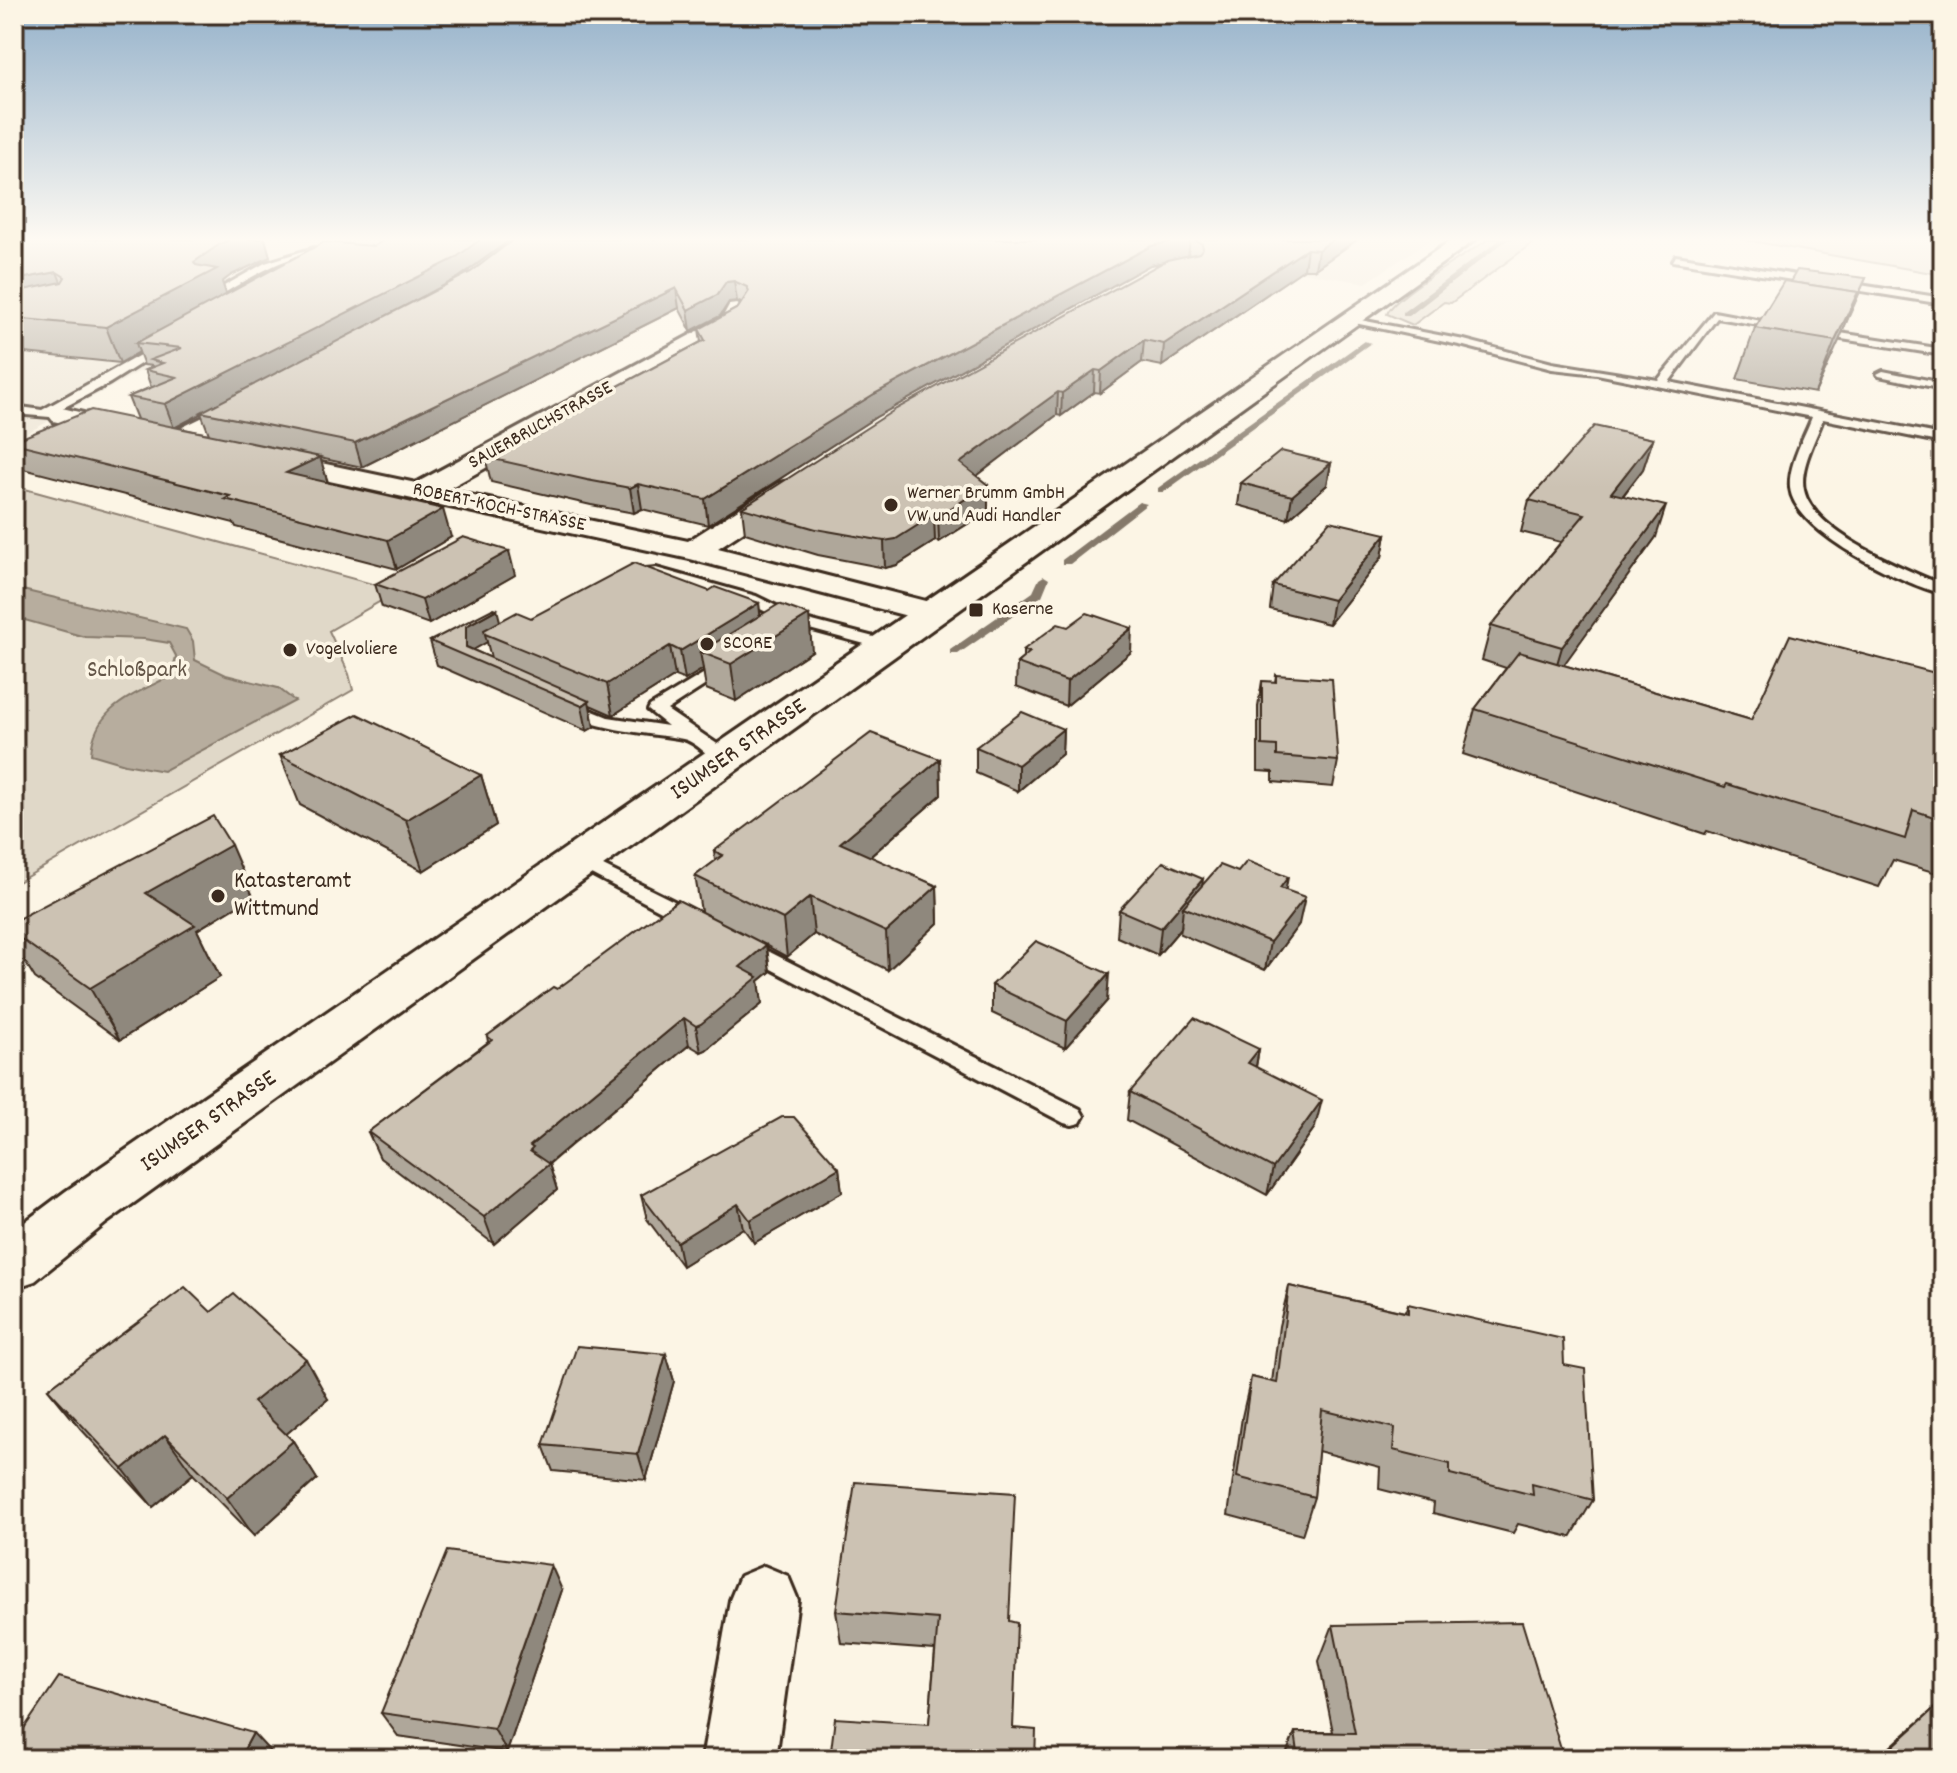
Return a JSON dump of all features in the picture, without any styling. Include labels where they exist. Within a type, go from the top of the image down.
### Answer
[{"type":"street","name":"SAUERBRUCHSTRASSE","points":[[423,491],[731,322]]},
{"type":"street","name":"ISUMSER STRASSE","points":[[14,1263],[86,1207],[581,861],[708,746],[887,645],[1349,322]]},
{"type":"street","points":[[175,441],[280,386]]},
{"type":"street","name":"ROBERT-KOCH-STRASSE","points":[[54,415],[423,491],[693,551],[934,613]]},
{"type":"street","points":[[693,551],[807,478]]},
{"type":"street","points":[[739,1759],[764,1600]]},
{"type":"lane","points":[[1354,322],[1474,344],[1578,371],[1597,371],[1943,439]]},
{"type":"lane","points":[[1661,384],[1709,322]]},
{"type":"lane","points":[[1753,322],[1790,328]]},
{"type":"lane","points":[[1805,330],[1943,352]]},
{"type":"lane","points":[[14,410],[54,415],[168,342]]},
{"type":"lane","points":[[1883,374],[1943,386]]},
{"type":"lane","points":[[1819,414],[1798,474],[1796,489],[1803,506],[1852,545],[1943,590]]},
{"type":"lane","points":[[623,578],[656,572],[692,580],[751,599],[790,624],[887,645]]},
{"type":"lane","points":[[708,746],[656,710],[747,652]]},
{"type":"lane","points":[[550,698],[604,721],[708,746]]},
{"type":"lane","points":[[581,861],[1072,1116]]},
{"type":"shaded area","points":[[14,322],[231,322],[14,440]]},
{"type":"shaded area","points":[[14,588],[186,629],[193,641],[195,660],[226,675],[278,688],[295,701],[163,771],[91,754],[94,738],[108,713],[131,696],[172,675],[176,656],[169,643],[85,637],[14,617]]},
{"type":"green space","name":"Schloßpark","points":[[14,486],[398,591],[329,631],[353,690],[14,884]]},
{"type":"building","points":[[52,322],[116,322],[106,327]]},
{"type":"building","points":[[176,322],[329,322],[165,404],[128,397],[177,377],[145,370],[163,363],[150,360],[182,348],[136,343]]},
{"type":"building","points":[[375,322],[606,322],[355,443],[201,412]]},
{"type":"building","points":[[712,322],[1009,322],[874,394],[705,499],[638,484],[630,488],[587,480],[485,457],[705,340],[699,329]]},
{"type":"building","points":[[1055,322],[1198,322],[1164,344],[1144,340],[1101,371],[1095,370],[1062,393],[1058,392],[960,463],[988,485],[896,539],[884,541],[816,529],[742,508],[896,409]]},
{"type":"building","points":[[1759,322],[1844,322],[1835,341],[1755,328]]},
{"type":"building","points":[[91,410],[320,457],[286,473],[443,509],[388,540],[225,499],[230,496],[14,443]]},
{"type":"building","points":[[1594,426],[1653,439],[1611,493],[1666,506],[1562,647],[1491,626],[1585,514],[1529,500]]},
{"type":"building","points":[[1281,451],[1331,463],[1292,496],[1241,483]]},
{"type":"building","points":[[1330,521],[1386,534],[1333,600],[1273,585]]},
{"type":"building","points":[[463,537],[509,551],[422,600],[375,584]]},
{"type":"building","points":[[634,563],[709,591],[715,587],[759,603],[680,651],[670,646],[607,684],[485,634],[484,630],[517,612],[531,618]]},
{"type":"building","points":[[779,604],[809,615],[731,664],[700,652]]},
{"type":"building","points":[[497,609],[466,626],[466,647],[589,701],[582,706],[430,641]]},
{"type":"building","points":[[1087,613],[1132,628],[1067,681],[1017,663],[1030,652],[1023,650],[1058,624],[1068,627]]},
{"type":"building","points":[[1790,635],[1943,675],[1943,820],[1913,810],[1905,839],[1475,709],[1519,652],[1751,720]]},
{"type":"building","points":[[1276,675],[1332,679],[1338,761],[1277,756],[1277,746],[1262,745],[1262,681],[1276,682]]},
{"type":"building","points":[[1022,712],[1063,729],[1018,765],[976,747]]},
{"type":"building","points":[[357,714],[481,775],[406,820],[280,755]]},
{"type":"building","points":[[871,733],[940,759],[840,843],[937,886],[886,932],[810,897],[783,919],[695,876],[723,855],[714,851]]},
{"type":"building","points":[[213,816],[231,845],[146,893],[195,925],[90,988],[14,934],[14,921]]},
{"type":"building","points":[[1247,861],[1288,877],[1280,888],[1305,897],[1270,942],[1183,907],[1220,865],[1238,872]]},
{"type":"building","points":[[1163,862],[1203,879],[1161,928],[1119,910]]},
{"type":"building","points":[[678,900],[766,945],[740,967],[758,977],[701,1024],[696,1026],[684,1018],[530,1146],[533,1148],[530,1151],[549,1164],[484,1217],[368,1132],[492,1040],[487,1036]]},
{"type":"building","points":[[1036,941],[1109,974],[1067,1021],[992,985]]},
{"type":"building","points":[[1194,1018],[1259,1049],[1248,1063],[1322,1100],[1273,1168],[1130,1092]]},
{"type":"building","points":[[782,1117],[794,1117],[839,1168],[750,1220],[738,1204],[677,1242],[641,1195]]},
{"type":"building","points":[[1289,1286],[1408,1313],[1408,1304],[1563,1339],[1564,1365],[1585,1369],[1593,1500],[1532,1484],[1533,1495],[1450,1474],[1450,1464],[1393,1450],[1395,1428],[1322,1410],[1314,1497],[1237,1477],[1251,1377],[1277,1383]]},
{"type":"building","points":[[185,1287],[211,1312],[234,1294],[306,1359],[253,1402],[293,1441],[227,1498],[165,1435],[123,1469],[48,1389]]},
{"type":"building","points":[[577,1346],[666,1354],[638,1454],[543,1445]]},
{"type":"building","points":[[855,1482],[1015,1493],[1009,1621],[1017,1623],[1013,1728],[1036,1730],[1035,1759],[830,1759],[835,1718],[929,1724],[938,1619],[836,1611]]},
{"type":"building","points":[[447,1551],[551,1565],[494,1729],[381,1713]]},
{"type":"building","points":[[1522,1622],[1564,1759],[1299,1759],[1295,1732],[1355,1733],[1333,1625]]},
{"type":"building","points":[[59,1677],[253,1733],[239,1759],[14,1759],[14,1743]]},
{"type":"building","points":[[1938,1705],[1943,1710],[1943,1759],[1879,1759]]},
{"type":"waterway","points":[[1161,490],[1367,343]]},
{"type":"waterway","points":[[1066,562],[1142,504]]},
{"type":"waterway","points":[[954,652],[1038,594],[1044,579]]},
{"type":"place","name":"Werner Brumm GmbH VW und Audi Handler","points":[[891,505]]},
{"type":"place","name":"Kaserne","points":[[976,610]]},
{"type":"place","name":"SCORE","points":[[707,644]]},
{"type":"place","name":"Vogelvoliere","points":[[290,650]]},
{"type":"place","name":"Katasteramt Wittmund","points":[[218,896]]}]
